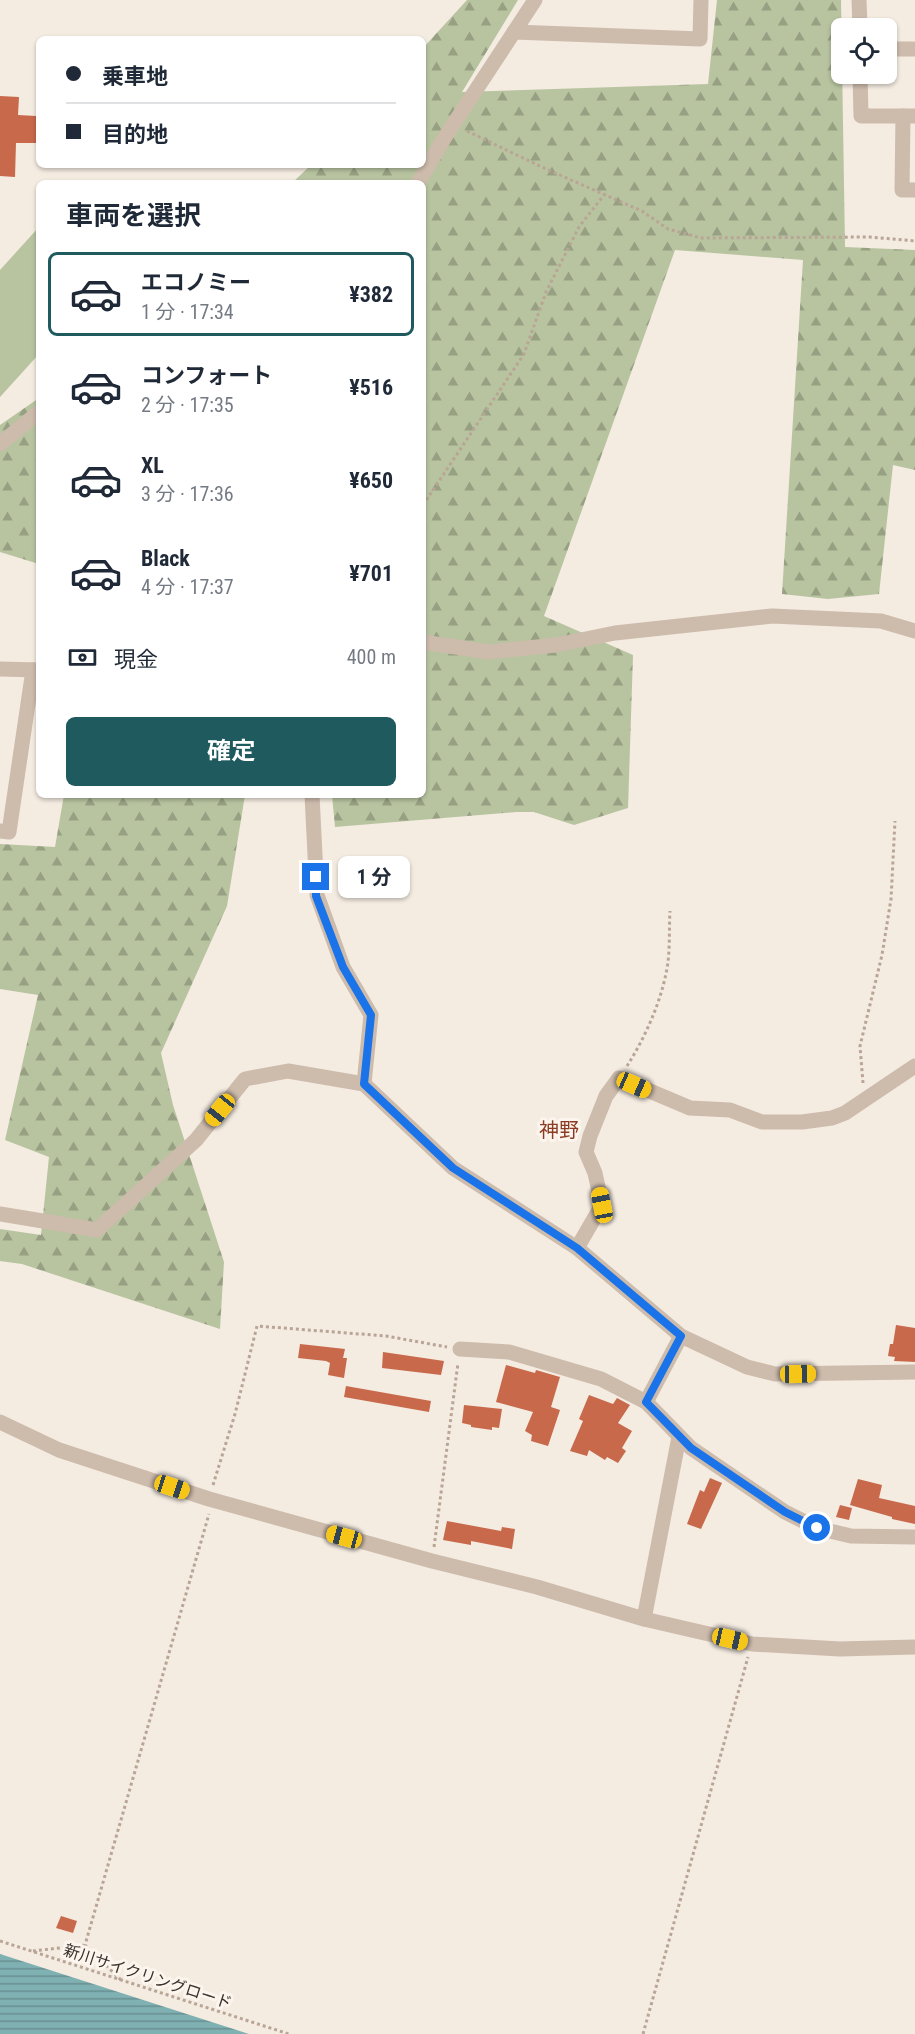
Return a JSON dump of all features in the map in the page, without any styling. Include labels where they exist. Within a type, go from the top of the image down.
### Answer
[{"type":"street","points":[[420,180],[453,124],[535,0]]},
{"type":"street","points":[[514,32],[700,39],[701,0]]},
{"type":"street","points":[[859,0],[860,18]]},
{"type":"street","points":[[897,49],[915,49]]},
{"type":"street","points":[[860,84],[861,116],[909,116],[902,190],[915,190]]},
{"type":"street","points":[[0,444],[36,414]]},
{"type":"street","points":[[426,642],[489,652],[556,645],[615,633],[772,616],[881,621],[915,631]]},
{"type":"street","points":[[0,669],[36,670],[9,832],[0,831]]},
{"type":"street","points":[[312,798],[316,896],[343,967],[371,1015],[364,1084]]},
{"type":"street","points":[[577,1248],[602,1205],[595,1173],[586,1152],[590,1136],[606,1096],[620,1078],[690,1108],[730,1110],[762,1122],[802,1122],[832,1118],[844,1113],[915,1066]]},
{"type":"street","points":[[0,1214],[97,1230],[196,1140],[245,1079],[288,1071],[364,1084],[453,1168],[577,1248],[681,1336],[747,1367],[775,1374],[915,1372]]},
{"type":"street","points":[[646,1402],[681,1336]]},
{"type":"street","points":[[460,1349],[509,1352],[601,1379],[646,1402],[691,1448],[785,1512],[817,1528],[851,1536],[915,1537]]},
{"type":"street","points":[[0,1422],[59,1450],[211,1500],[432,1561],[537,1587],[644,1619],[752,1644],[840,1649],[915,1647]]},
{"type":"street","points":[[644,1619],[680,1437]]},
{"type":"path","points":[[453,124],[546,169],[642,211],[668,229],[701,238],[870,237],[915,241]]},
{"type":"path","points":[[426,501],[524,354],[546,292],[579,226],[604,195]]},
{"type":"path","points":[[864,1100],[860,1046],[882,955],[891,899],[895,821]]},
{"type":"path","points":[[620,1078],[636,1051],[663,988],[668,962],[670,911]]},
{"type":"path","points":[[85,1945],[235,1414],[257,1326],[386,1336],[460,1349],[432,1561]]},
{"type":"path","points":[[643,2034],[752,1644]]},
{"type":"path","name":"新川サイクリングロード","points":[[0,1941],[289,2034]]},
{"type":"path","points":[[31,1952],[85,1945]]},
{"type":"path","points":[[85,1945],[121,1980]]},
{"type":"green space","points":[[467,0],[518,0],[462,92],[708,84],[717,0],[841,0],[841,18],[831,18],[831,84],[842,84],[845,247],[915,250],[915,470],[893,465],[879,594],[828,599],[782,594],[803,260],[675,250],[544,616],[633,655],[628,808],[574,825],[534,812],[516,812],[335,827],[332,798],[426,798],[426,180],[295,180],[308,168],[426,168],[426,45]]},
{"type":"green space","points":[[36,230],[36,357],[0,397],[0,270]]},
{"type":"green space","points":[[36,400],[36,563],[0,552],[0,425]]},
{"type":"green space","points":[[63,798],[245,798],[227,906],[161,1053],[173,1105],[224,1262],[220,1329],[22,1264],[0,1261],[0,1229],[41,1235],[49,1157],[5,1140],[38,995],[0,989],[0,844],[55,847]]},
{"type":"water","points":[[0,1954],[249,2034],[0,2034]]},
{"type":"building","points":[[0,96],[19,97],[18,115],[36,116],[36,143],[16,143],[15,177],[0,176]]},
{"type":"building","points":[[896,1325],[915,1328],[915,1362],[894,1361],[895,1357],[888,1356],[890,1344],[893,1344]]},
{"type":"building","points":[[300,1344],[345,1349],[343,1358],[347,1358],[344,1378],[328,1375],[330,1363],[326,1361],[298,1358]]},
{"type":"building","points":[[383,1352],[444,1361],[441,1375],[382,1368]]},
{"type":"building","points":[[506,1365],[560,1377],[551,1407],[560,1410],[548,1446],[531,1441],[532,1435],[525,1431],[533,1412],[496,1402]]},
{"type":"building","points":[[346,1386],[431,1401],[429,1412],[344,1397]]},
{"type":"building","points":[[589,1395],[613,1404],[617,1398],[630,1405],[618,1423],[632,1431],[622,1448],[626,1451],[618,1463],[607,1457],[605,1460],[589,1450],[587,1456],[570,1451],[583,1421],[579,1419]]},
{"type":"building","points":[[464,1405],[502,1409],[499,1428],[492,1427],[492,1430],[471,1427],[471,1425],[462,1423]]},
{"type":"building","points":[[710,1478],[722,1483],[701,1529],[687,1524],[700,1490],[704,1492]]},
{"type":"building","points":[[858,1479],[882,1485],[879,1498],[915,1506],[915,1524],[850,1505]]},
{"type":"building","points":[[840,1505],[852,1508],[849,1520],[836,1517]]},
{"type":"building","points":[[447,1521],[501,1531],[502,1527],[515,1529],[512,1549],[471,1541],[471,1545],[443,1540]]},
{"type":"building","points":[[61,1916],[77,1921],[73,1933],[56,1928]]},
{"type":"district","name":"神野","points":[[559,1130]]},
{"type":"route","points":[[316,877],[316,896],[343,967],[371,1015],[364,1084],[453,1168],[577,1248],[681,1336],[646,1402],[691,1448],[785,1512],[817,1528]]}]
